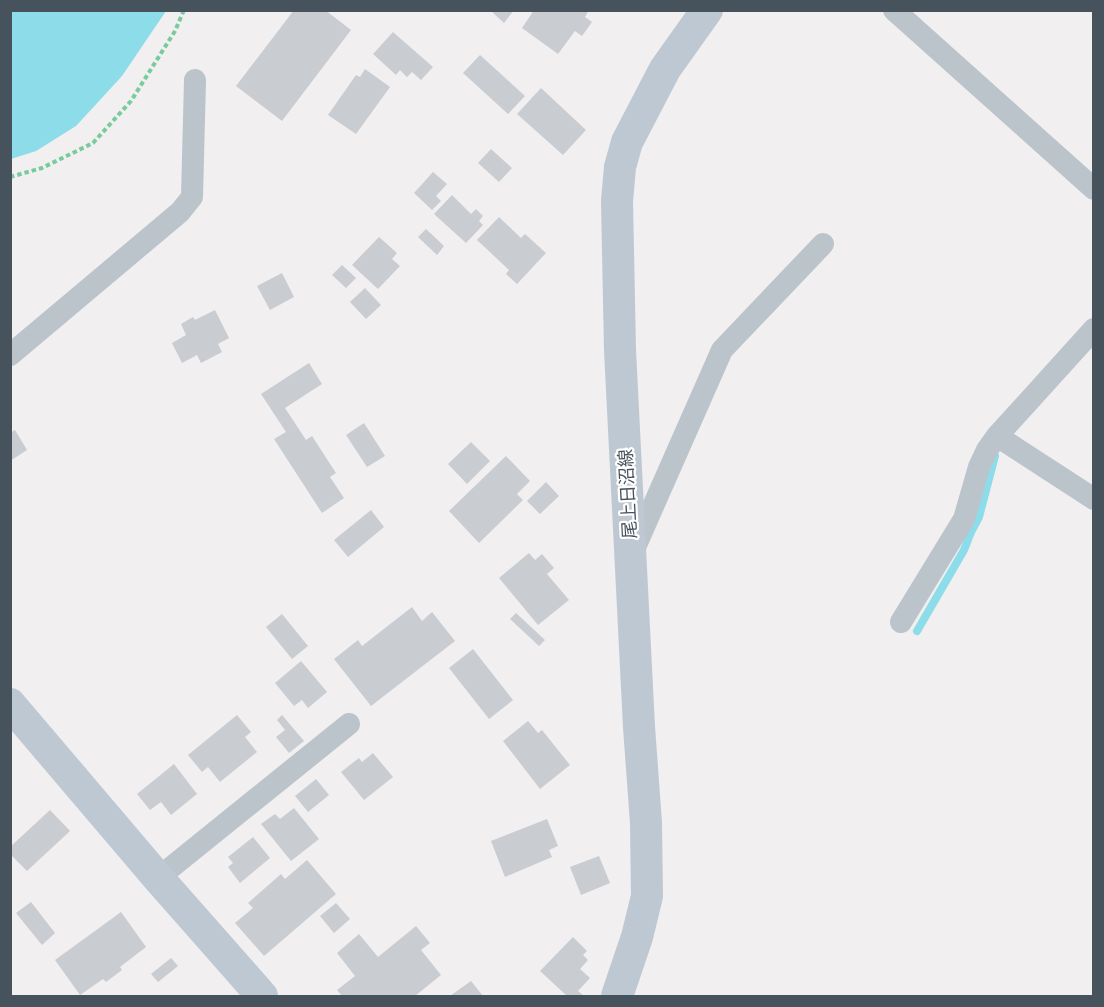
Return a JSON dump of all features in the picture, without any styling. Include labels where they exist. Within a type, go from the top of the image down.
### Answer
[{"type":"main road","name":"尾上日沼線","points":[[617,996],[637,937],[647,896],[646,823],[620,350],[616,201],[620,167],[627,142],[665,69],[707,10]]},
{"type":"main road","points":[[10,704],[262,996]]},
{"type":"street","points":[[894,10],[1094,189]]},
{"type":"street","points":[[10,356],[180,212],[192,197],[195,80]]},
{"type":"street","points":[[632,556],[722,350],[823,244]]},
{"type":"street","points":[[901,622],[964,519],[979,467],[987,450],[1094,329]]},
{"type":"street","points":[[997,436],[1094,499]]},
{"type":"street","points":[[158,878],[349,724]]},
{"type":"path","points":[[10,177],[42,168],[93,143],[131,101],[175,31],[184,10]]},
{"type":"water","points":[[11,10],[166,11],[122,76],[76,126],[36,151],[11,159]]},
{"type":"building","points":[[294,10],[325,10],[351,30],[282,121],[236,86]]},
{"type":"building","points":[[490,10],[514,10],[504,23]]},
{"type":"building","points":[[534,10],[589,10],[585,17],[592,22],[582,36],[575,31],[558,54],[522,28]]},
{"type":"building","points":[[393,32],[433,67],[421,80],[412,72],[407,77],[400,70],[396,75],[373,54]]},
{"type":"building","points":[[480,55],[525,96],[508,114],[463,73]]},
{"type":"building","points":[[365,69],[390,87],[356,134],[328,115],[356,75],[360,77]]},
{"type":"building","points":[[541,88],[586,130],[563,155],[517,114]]},
{"type":"building","points":[[491,149],[512,168],[499,182],[478,163]]},
{"type":"building","points":[[433,172],[447,184],[436,196],[441,201],[432,210],[414,193]]},
{"type":"building","points":[[452,195],[471,214],[476,209],[483,216],[479,221],[483,225],[466,243],[434,214]]},
{"type":"building","points":[[499,217],[521,238],[525,234],[546,253],[517,284],[506,274],[509,270],[477,240]]},
{"type":"building","points":[[426,229],[444,246],[437,255],[418,237]]},
{"type":"building","points":[[379,237],[397,253],[392,259],[400,266],[378,289],[352,265]]},
{"type":"building","points":[[342,265],[356,278],[346,288],[332,275]]},
{"type":"building","points":[[282,273],[294,297],[270,310],[257,286]]},
{"type":"building","points":[[365,288],[381,305],[366,319],[350,302]]},
{"type":"building","points":[[215,310],[229,338],[218,344],[222,352],[201,363],[197,355],[182,363],[172,343],[186,335],[181,324],[193,317],[195,320]]},
{"type":"building","points":[[309,363],[322,384],[285,408],[306,440],[312,436],[336,473],[330,477],[344,498],[322,513],[274,439],[286,432],[261,394]]},
{"type":"building","points":[[364,423],[385,456],[367,467],[346,435]]},
{"type":"building","points":[[15,430],[27,450],[10,461],[10,433]]},
{"type":"building","points":[[471,442],[490,461],[467,484],[448,464]]},
{"type":"building","points":[[506,456],[530,481],[517,494],[523,500],[479,543],[449,511]]},
{"type":"building","points":[[546,482],[559,496],[540,514],[527,501]]},
{"type":"building","points":[[371,510],[384,527],[348,557],[334,540]]},
{"type":"building","points":[[529,553],[535,560],[542,554],[554,568],[547,574],[569,600],[538,625],[499,578]]},
{"type":"building","points":[[412,607],[422,621],[432,612],[455,641],[371,706],[334,659],[358,640],[362,646]]},
{"type":"building","points":[[516,613],[545,640],[539,646],[510,619]]},
{"type":"building","points":[[282,614],[308,646],[292,659],[266,627]]},
{"type":"building","points":[[473,649],[513,700],[489,719],[449,668]]},
{"type":"building","points":[[301,661],[327,692],[308,708],[302,700],[294,706],[275,683]]},
{"type":"building","points":[[237,715],[251,732],[245,737],[257,752],[220,782],[208,767],[202,772],[188,755]]},
{"type":"building","points":[[282,715],[304,741],[289,753],[276,737],[285,730],[277,720]]},
{"type":"building","points":[[528,721],[538,733],[542,730],[570,765],[540,789],[503,741]]},
{"type":"building","points":[[373,753],[393,777],[364,800],[341,772],[359,758],[362,762]]},
{"type":"building","points":[[174,764],[197,794],[171,815],[161,802],[150,810],[137,794]]},
{"type":"building","points":[[316,779],[329,795],[308,812],[295,796]]},
{"type":"building","points":[[294,808],[319,839],[291,861],[261,824],[275,814],[280,819]]},
{"type":"building","points":[[50,810],[70,831],[27,871],[10,854],[10,847]]},
{"type":"building","points":[[547,819],[558,846],[549,850],[552,857],[505,877],[491,841]]},
{"type":"building","points":[[253,837],[270,858],[240,883],[228,867],[233,863],[228,857]]},
{"type":"building","points":[[599,856],[610,883],[581,895],[570,867]]},
{"type":"building","points":[[307,860],[336,894],[264,956],[235,923],[253,908],[248,903],[281,874],[285,879]]},
{"type":"building","points":[[31,902],[55,933],[42,945],[16,913]]},
{"type":"building","points":[[336,903],[350,919],[334,933],[320,916]]},
{"type":"building","points":[[121,912],[146,947],[120,967],[122,970],[106,982],[103,979],[80,995],[55,960]]},
{"type":"building","points":[[416,926],[430,943],[421,950],[441,975],[415,996],[342,996],[337,990],[355,976],[337,953],[359,934],[378,957]]},
{"type":"building","points":[[573,937],[587,951],[583,955],[588,960],[580,969],[590,978],[578,991],[584,996],[567,996],[540,971]]},
{"type":"building","points":[[171,958],[178,966],[158,982],[151,974]]},
{"type":"building","points":[[471,981],[483,996],[450,996]]},
{"type":"waterway","points":[[917,631],[964,550],[979,517],[995,456]]}]
